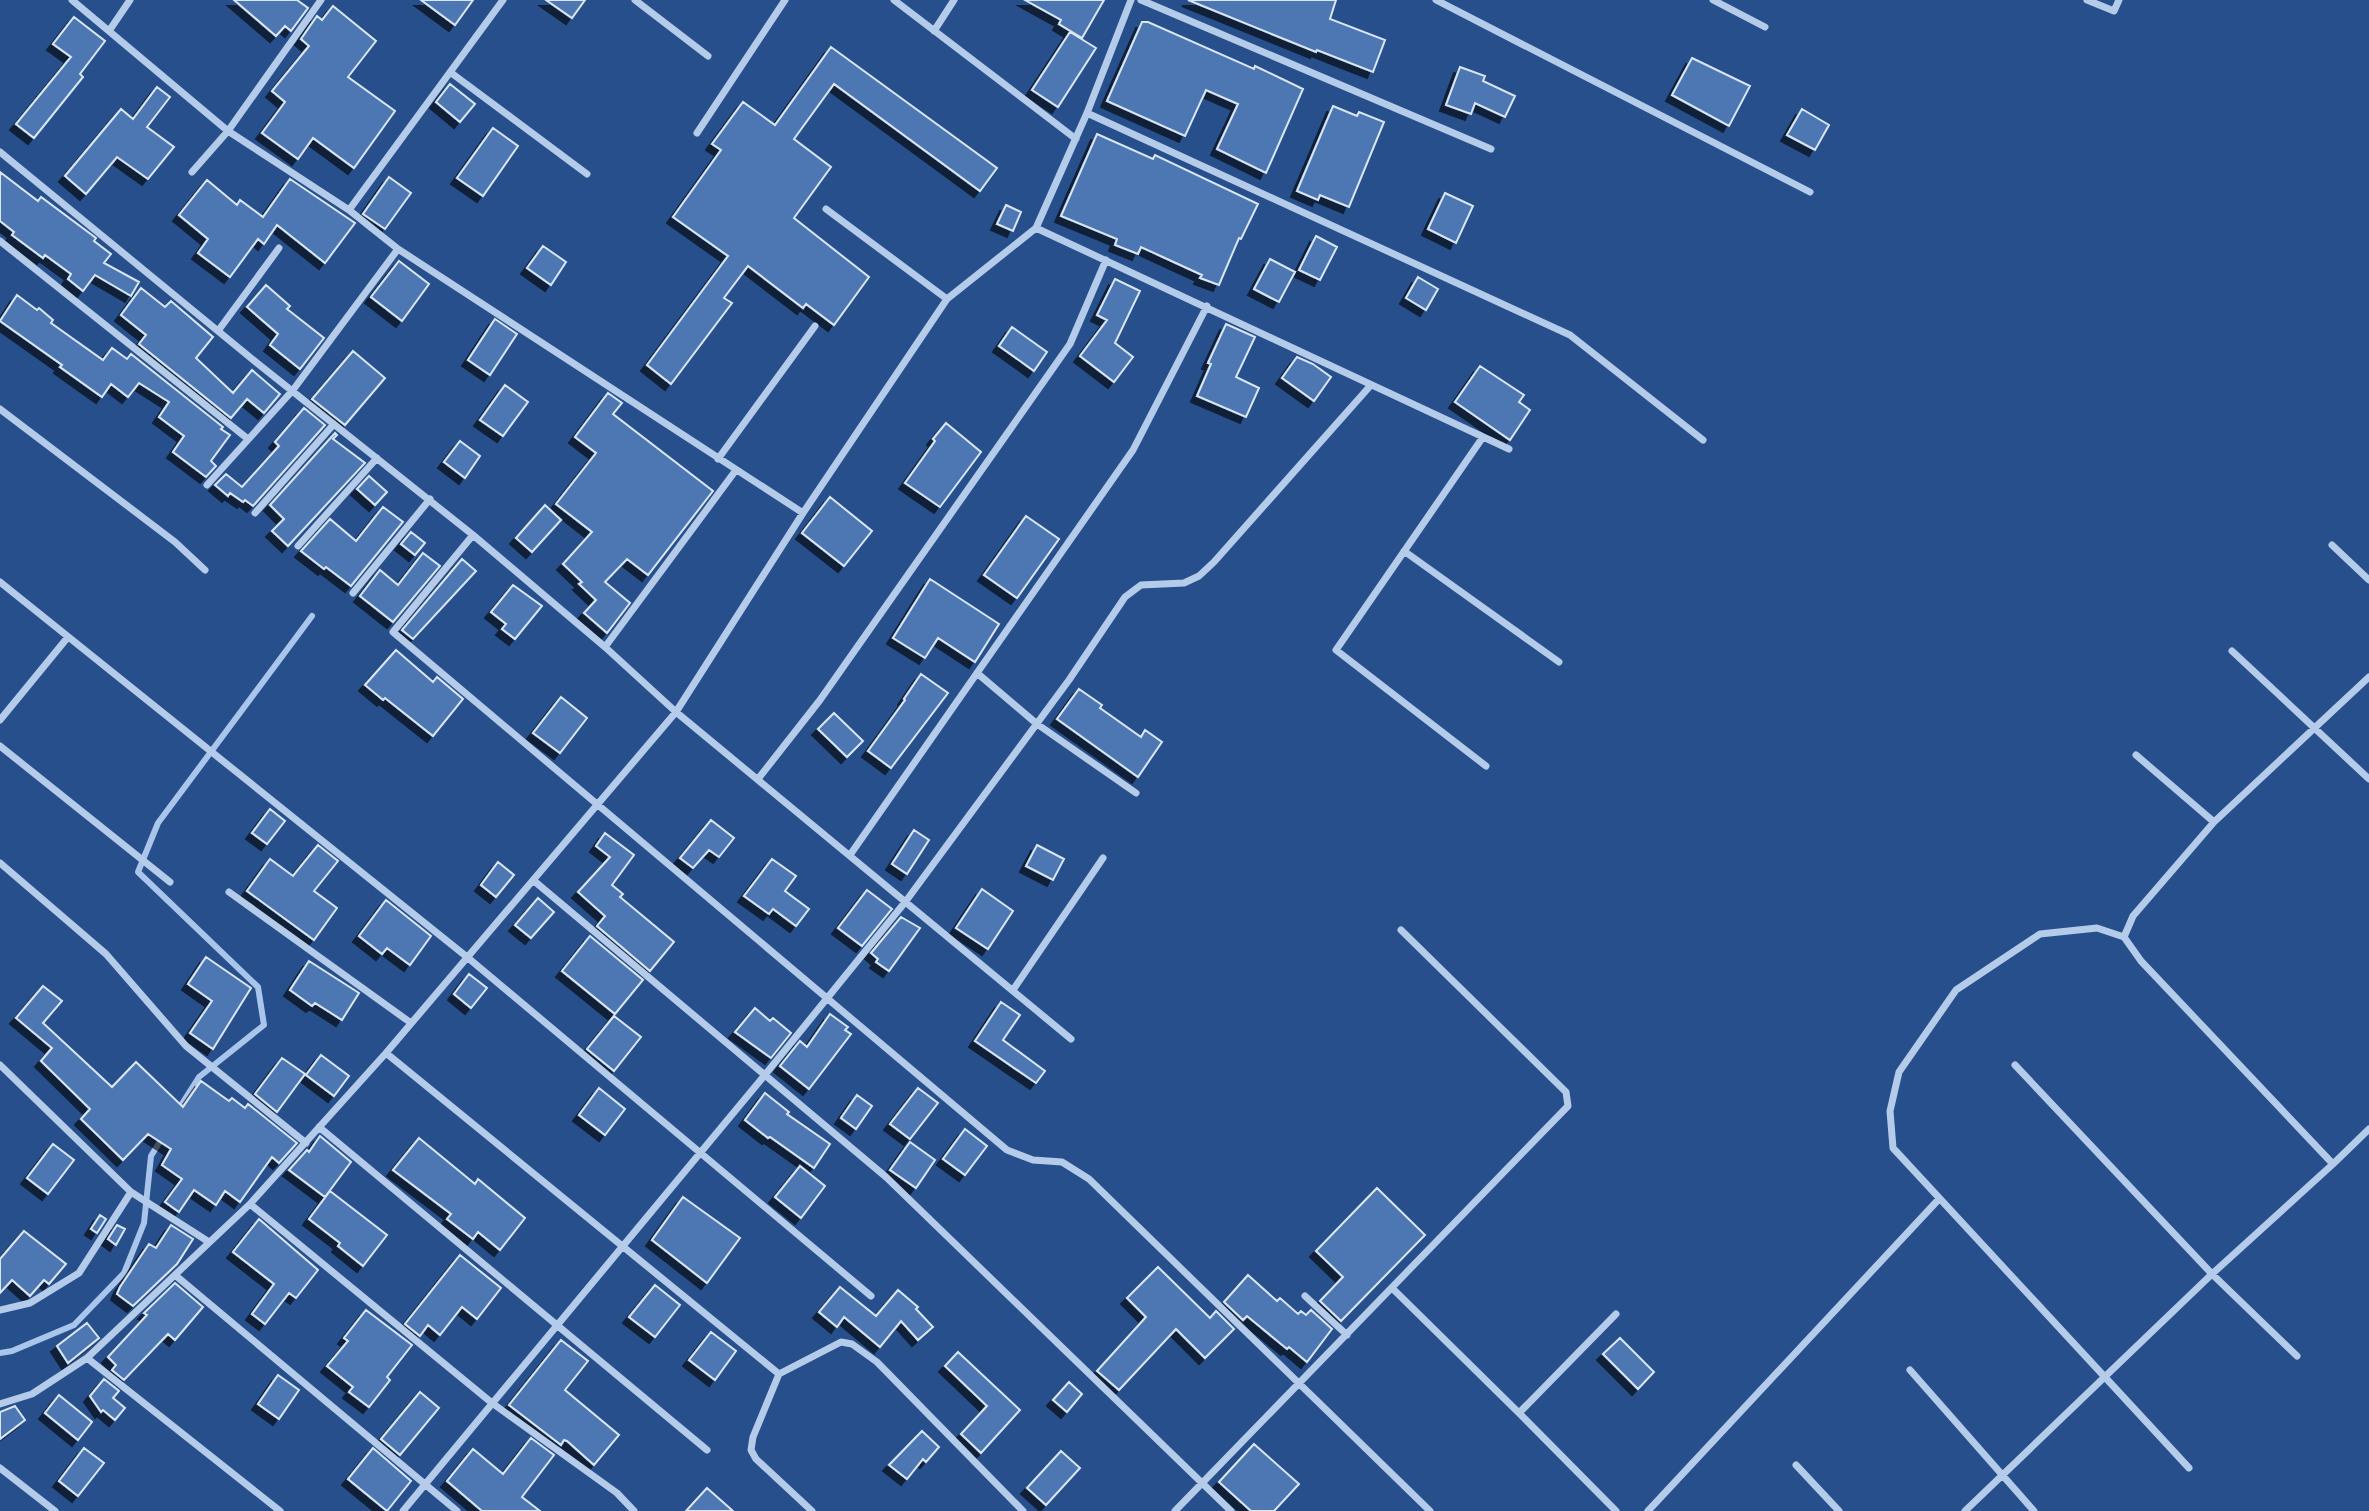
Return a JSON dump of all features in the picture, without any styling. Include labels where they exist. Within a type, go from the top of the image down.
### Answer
[{"type":"street","points":[[72,0],[228,131],[349,210],[398,249],[803,513]]},
{"type":"street","points":[[109,32],[130,0]]},
{"type":"street","points":[[192,172],[228,131],[321,0]]},
{"type":"street","points":[[349,210],[503,0]]},
{"type":"street","points":[[635,0],[708,56]]},
{"type":"street","points":[[697,133],[785,0]]},
{"type":"street","points":[[894,0],[1076,139]]},
{"type":"street","points":[[934,31],[954,0]]},
{"type":"street","points":[[0,1404],[32,1394],[87,1358],[250,1204],[386,1053],[676,712],[803,513],[947,299],[1036,228],[1087,113],[1131,0]]},
{"type":"street","points":[[1141,0],[1492,149]]},
{"type":"street","points":[[1436,0],[1810,192]]},
{"type":"street","points":[[1713,0],[1765,27]]},
{"type":"street","points":[[2087,0],[2114,11],[2119,0]]},
{"type":"street","points":[[450,72],[587,174]]},
{"type":"street","points":[[1087,113],[1570,335],[1703,440]]},
{"type":"street","points":[[0,152],[473,535],[676,712],[1072,1039]]},
{"type":"street","points":[[826,209],[947,299]]},
{"type":"street","points":[[1036,228],[1509,449]]},
{"type":"street","points":[[0,241],[248,439]]},
{"type":"street","points":[[218,331],[279,248]]},
{"type":"street","points":[[207,485],[293,390],[398,249]]},
{"type":"street","points":[[758,779],[820,700],[1070,344],[1106,261]]},
{"type":"street","points":[[850,855],[1133,450],[1207,306]]},
{"type":"street","points":[[719,458],[815,326]]},
{"type":"street","points":[[403,1511],[906,901],[1069,680],[1125,597],[1141,585],[1184,583],[1199,576],[1371,385]]},
{"type":"street","points":[[0,408],[175,542],[205,570]]},
{"type":"street","points":[[255,513],[334,424]]},
{"type":"street","points":[[1483,437],[1336,650],[1486,766]]},
{"type":"street","points":[[298,546],[377,458]]},
{"type":"street","points":[[605,648],[736,470]]},
{"type":"street","points":[[353,593],[429,499]]},
{"type":"street","points":[[473,535],[393,632],[828,996],[1007,1150],[1033,1160],[1062,1162],[1089,1179],[1430,1511]]},
{"type":"street","points":[[2332,545],[2369,580]]},
{"type":"street","points":[[1404,551],[1559,662]]},
{"type":"street","points":[[0,582],[467,957],[871,1296]]},
{"type":"street","points":[[0,720],[68,636]]},
{"type":"street","points":[[2232,651],[2369,779]]},
{"type":"street","points":[[977,673],[1037,723],[1136,793]]},
{"type":"street","points":[[2124,937],[2133,916],[2214,822],[2369,677]]},
{"type":"street","points":[[0,746],[170,882]]},
{"type":"street","points":[[2136,755],[2214,822]]},
{"type":"street","points":[[1013,990],[1103,858]]},
{"type":"street","points":[[0,863],[106,954],[186,1046],[306,1143]]},
{"type":"street","points":[[533,880],[886,1177],[1231,1511]]},
{"type":"street","points":[[229,891],[411,1023]]},
{"type":"street","points":[[2189,1468],[1893,1149],[1889,1111],[1899,1072],[1956,990],[2040,934],[2096,928],[2124,937],[2141,961],[2333,1164]]},
{"type":"street","points":[[1174,1511],[1568,1106],[1566,1092],[1401,930]]},
{"type":"street","points":[[386,1053],[779,1374]]},
{"type":"street","points":[[0,1065],[133,1193],[209,1242]]},
{"type":"street","points":[[2015,1065],[2212,1274],[2297,1356]]},
{"type":"street","points":[[319,1127],[706,1450]]},
{"type":"street","points":[[1965,1511],[2103,1377],[2369,1129]]},
{"type":"street","points":[[0,1310],[30,1303],[79,1273],[133,1193]]},
{"type":"street","points":[[1648,1511],[1939,1199]]},
{"type":"street","points":[[250,1204],[492,1403],[617,1493],[634,1511]]},
{"type":"street","points":[[175,1275],[457,1511]]},
{"type":"street","points":[[1392,1288],[1616,1511]]},
{"type":"street","points":[[1305,1296],[1347,1335]]},
{"type":"street","points":[[1519,1413],[1616,1314]]},
{"type":"street","points":[[812,1511],[756,1459],[751,1450],[752,1437],[779,1374],[841,1342],[852,1344],[877,1363],[1023,1511]]},
{"type":"street","points":[[87,1358],[280,1511]]},
{"type":"street","points":[[1910,1370],[2034,1511]]},
{"type":"street","points":[[1796,1465],[1839,1511]]},
{"type":"street","points":[[0,1468],[55,1511]]},
{"type":"building","points":[[234,0],[297,0],[308,8],[291,31],[285,26],[276,36]]},
{"type":"building","points":[[421,0],[473,0],[455,25]]},
{"type":"building","points":[[546,0],[585,0],[572,18]]},
{"type":"building","points":[[1025,0],[1104,0],[1082,38],[1059,24],[1061,20]]},
{"type":"building","points":[[1188,0],[1336,0],[1330,19],[1385,40],[1373,72]]},
{"type":"building","points":[[333,6],[376,41],[348,77],[395,111],[354,168],[313,138],[298,159],[262,133],[285,102],[272,91],[309,46],[301,39],[317,16],[322,20]]},
{"type":"building","points":[[74,17],[105,41],[80,74],[83,77],[34,138],[16,124],[71,57],[53,44]]},
{"type":"building","points":[[1142,22],[1148,22],[1254,69],[1255,66],[1303,89],[1266,173],[1217,149],[1238,104],[1206,90],[1185,136],[1107,101]]},
{"type":"building","points":[[1070,32],[1096,48],[1058,107],[1032,90]]},
{"type":"building","points":[[831,47],[997,168],[980,191],[834,84],[794,139],[831,167],[794,218],[869,277],[834,325],[806,304],[803,308],[748,266],[724,298],[732,303],[671,384],[647,365],[728,256],[673,217],[721,150],[712,144],[743,102],[775,125]]},
{"type":"building","points":[[1692,58],[1750,86],[1729,126],[1672,95]]},
{"type":"building","points":[[1460,67],[1485,76],[1483,81],[1515,96],[1505,117],[1475,103],[1471,114],[1446,105]]},
{"type":"building","points":[[450,84],[475,104],[460,122],[436,102]]},
{"type":"building","points":[[157,87],[170,97],[147,127],[174,147],[148,179],[117,157],[86,194],[65,176],[121,109],[133,119]]},
{"type":"building","points":[[1333,106],[1357,116],[1359,112],[1384,122],[1349,207],[1320,195],[1318,200],[1297,191]]},
{"type":"building","points":[[1802,109],[1829,125],[1815,150],[1787,135]]},
{"type":"building","points":[[493,128],[518,146],[483,196],[457,178]]},
{"type":"building","points":[[1097,134],[1153,159],[1155,155],[1258,204],[1241,239],[1239,238],[1219,285],[1141,247],[1138,254],[1115,245],[1117,239],[1061,216]]},
{"type":"building","points":[[0,172],[38,201],[41,197],[96,238],[94,241],[111,254],[104,263],[139,282],[131,296],[95,275],[83,291],[68,279],[71,274],[12,235],[14,232],[0,221]]},
{"type":"building","points":[[389,177],[411,193],[385,229],[363,214]]},
{"type":"building","points":[[290,179],[355,223],[325,263],[277,225],[264,244],[258,239],[230,277],[198,253],[208,239],[179,215],[207,180],[237,205],[240,200],[263,217]]},
{"type":"building","points":[[1445,193],[1473,206],[1456,243],[1428,229]]},
{"type":"building","points":[[1006,205],[1021,212],[1013,231],[997,224]]},
{"type":"building","points":[[1316,236],[1337,247],[1320,280],[1299,270]]},
{"type":"building","points":[[543,246],[566,262],[551,285],[527,268]]},
{"type":"building","points":[[1270,259],[1295,272],[1279,302],[1254,289]]},
{"type":"building","points":[[399,261],[429,284],[402,321],[371,297]]},
{"type":"building","points":[[1418,277],[1438,289],[1426,310],[1406,298]]},
{"type":"building","points":[[1115,279],[1140,291],[1115,343],[1133,357],[1114,382],[1080,356],[1107,320],[1097,315]]},
{"type":"building","points":[[266,285],[290,306],[287,309],[324,338],[300,369],[270,345],[278,334],[247,307]]},
{"type":"building","points":[[141,288],[165,307],[171,301],[213,337],[196,358],[233,393],[252,370],[280,394],[264,413],[247,399],[231,418],[139,344],[146,335],[121,315]]},
{"type":"building","points":[[17,295],[37,310],[39,308],[53,320],[51,323],[103,360],[112,348],[127,359],[131,354],[223,427],[221,429],[230,435],[211,461],[216,466],[206,477],[173,452],[184,436],[159,417],[169,402],[139,383],[128,397],[111,384],[102,397],[0,321]]},
{"type":"building","points":[[495,319],[517,334],[490,375],[468,360]]},
{"type":"building","points":[[1226,324],[1255,337],[1236,377],[1259,388],[1246,417],[1197,396],[1211,364],[1208,363]]},
{"type":"building","points":[[1012,327],[1047,352],[1034,371],[999,346]]},
{"type":"building","points":[[353,351],[385,378],[345,425],[312,399]]},
{"type":"building","points":[[1297,357],[1331,377],[1314,401],[1282,378]]},
{"type":"building","points":[[1480,366],[1524,395],[1519,402],[1530,410],[1510,440],[1455,402]]},
{"type":"building","points":[[505,385],[528,402],[503,436],[480,420]]},
{"type":"building","points":[[608,393],[622,403],[613,414],[713,491],[648,575],[627,559],[605,582],[630,603],[607,633],[584,613],[596,600],[563,564],[592,532],[556,504],[596,453],[575,437]]},
{"type":"building","points":[[304,408],[325,425],[253,506],[230,493],[228,496],[215,485],[226,474],[242,487],[279,446],[275,442]]},
{"type":"building","points":[[946,423],[981,452],[940,507],[905,483]]},
{"type":"building","points":[[335,433],[337,435],[333,439],[365,463],[288,546],[272,531],[284,519],[270,505]]},
{"type":"building","points":[[460,441],[480,456],[465,478],[444,462]]},
{"type":"building","points":[[369,476],[387,492],[375,505],[357,489]]},
{"type":"building","points":[[830,497],[872,531],[844,566],[802,533]]},
{"type":"building","points":[[545,505],[561,520],[532,552],[516,538]]},
{"type":"building","points":[[383,507],[403,522],[351,586],[301,551],[330,519],[356,541]]},
{"type":"building","points":[[1026,516],[1059,539],[1017,598],[984,575]]},
{"type":"building","points":[[411,532],[425,543],[415,555],[401,544]]},
{"type":"building","points":[[423,553],[440,566],[393,622],[360,596],[380,570],[398,585]]},
{"type":"building","points":[[462,559],[476,571],[413,639],[402,630]]},
{"type":"building","points":[[930,579],[999,624],[975,662],[938,638],[925,658],[893,638]]},
{"type":"building","points":[[513,585],[542,606],[515,639],[502,629],[506,624],[491,612]]},
{"type":"building","points":[[396,650],[433,682],[437,677],[463,699],[433,736],[365,685]]},
{"type":"building","points":[[921,674],[948,693],[891,768],[868,751]]},
{"type":"building","points":[[1079,689],[1102,705],[1100,708],[1141,737],[1145,730],[1162,742],[1138,777],[1057,719]]},
{"type":"building","points":[[561,697],[587,718],[560,753],[533,733]]},
{"type":"building","points":[[834,713],[863,741],[847,757],[818,729]]},
{"type":"building","points":[[270,809],[285,821],[267,844],[252,833]]},
{"type":"building","points":[[711,820],[734,838],[719,857],[709,850],[693,868],[680,858]]},
{"type":"building","points":[[914,830],[929,840],[907,874],[892,864]]},
{"type":"building","points":[[605,833],[634,855],[612,885],[623,894],[620,897],[674,942],[650,971],[597,926],[605,916],[578,892],[610,857],[596,846]]},
{"type":"building","points":[[318,845],[338,861],[314,891],[337,908],[314,940],[247,891],[270,859],[293,876]]},
{"type":"building","points":[[1037,845],[1064,859],[1053,880],[1026,866]]},
{"type":"building","points":[[772,859],[796,876],[785,891],[809,909],[796,926],[773,909],[769,914],[744,896]]},
{"type":"building","points":[[498,862],[514,875],[496,897],[481,885]]},
{"type":"building","points":[[982,889],[1013,911],[988,949],[956,928]]},
{"type":"building","points":[[867,890],[892,909],[862,946],[838,928]]},
{"type":"building","points":[[538,898],[554,912],[531,938],[515,925]]},
{"type":"building","points":[[386,900],[431,936],[410,965],[387,948],[382,954],[359,936]]},
{"type":"building","points":[[901,917],[920,928],[889,971],[876,962],[878,959],[871,953]]},
{"type":"building","points":[[590,936],[643,980],[615,1014],[562,971]]},
{"type":"building","points":[[206,957],[251,988],[213,1049],[190,1033],[212,1001],[188,984]]},
{"type":"building","points":[[309,961],[359,993],[342,1020],[315,1003],[312,1006],[290,990]]},
{"type":"building","points":[[469,974],[487,988],[471,1008],[454,994]]},
{"type":"building","points":[[43,986],[62,1001],[43,1023],[112,1087],[136,1062],[183,1107],[201,1081],[229,1101],[232,1098],[245,1108],[248,1104],[297,1143],[279,1163],[272,1157],[240,1202],[225,1191],[216,1205],[194,1190],[179,1212],[165,1202],[182,1179],[162,1165],[171,1149],[148,1134],[123,1160],[81,1119],[90,1109],[41,1061],[52,1048],[16,1018]]},
{"type":"building","points":[[1001,1002],[1020,1015],[1003,1040],[1045,1071],[1036,1083],[975,1041]]},
{"type":"building","points":[[755,1008],[770,1021],[773,1018],[791,1033],[771,1058],[735,1032]]},
{"type":"building","points":[[830,1014],[848,1027],[845,1030],[851,1034],[809,1089],[780,1066],[800,1041],[807,1047]]},
{"type":"building","points":[[614,1016],[641,1037],[614,1071],[587,1049]]},
{"type":"building","points":[[321,1055],[349,1076],[334,1096],[306,1075]]},
{"type":"building","points":[[282,1058],[305,1074],[277,1112],[255,1094]]},
{"type":"building","points":[[599,1088],[625,1109],[605,1135],[579,1115]]},
{"type":"building","points":[[918,1088],[938,1103],[910,1139],[890,1124]]},
{"type":"building","points":[[765,1093],[789,1112],[787,1114],[830,1144],[814,1168],[745,1120]]},
{"type":"building","points":[[857,1095],[872,1106],[856,1129],[841,1118]]},
{"type":"building","points":[[965,1129],[987,1146],[965,1175],[943,1159]]},
{"type":"building","points":[[320,1136],[351,1162],[325,1197],[289,1170],[307,1150],[309,1152]]},
{"type":"building","points":[[419,1138],[475,1184],[478,1179],[525,1218],[500,1250],[478,1232],[473,1239],[447,1219],[451,1214],[393,1170]]},
{"type":"building","points":[[910,1142],[935,1160],[916,1188],[890,1170]]},
{"type":"building","points":[[53,1144],[74,1160],[48,1194],[27,1178]]},
{"type":"building","points":[[800,1166],[825,1186],[801,1218],[775,1197]]},
{"type":"building","points":[[1377,1188],[1425,1235],[1341,1321],[1320,1301],[1343,1277],[1316,1251]]},
{"type":"building","points":[[330,1191],[387,1235],[363,1266],[338,1246],[340,1243],[309,1219]]},
{"type":"building","points":[[683,1197],[740,1238],[707,1283],[652,1240]]},
{"type":"building","points":[[100,1215],[106,1219],[97,1233],[91,1229]]},
{"type":"building","points":[[259,1219],[318,1270],[296,1298],[289,1293],[265,1324],[252,1314],[274,1284],[233,1252]]},
{"type":"building","points":[[117,1225],[125,1229],[116,1245],[108,1239]]},
{"type":"building","points":[[171,1225],[193,1239],[177,1264],[133,1306],[117,1294],[120,1287],[149,1244],[156,1248]]},
{"type":"building","points":[[24,1231],[66,1264],[49,1284],[44,1280],[30,1296],[12,1280],[0,1293],[0,1259]]},
{"type":"building","points":[[460,1255],[501,1288],[477,1319],[462,1307],[440,1335],[428,1325],[420,1336],[405,1324]]},
{"type":"building","points":[[1158,1267],[1210,1318],[1216,1311],[1234,1329],[1205,1358],[1176,1329],[1119,1390],[1097,1371],[1146,1317],[1127,1298]]},
{"type":"building","points":[[1248,1275],[1277,1301],[1280,1298],[1298,1314],[1301,1311],[1306,1315],[1311,1310],[1332,1329],[1307,1362],[1247,1316],[1243,1320],[1224,1302]]},
{"type":"building","points":[[175,1283],[203,1307],[175,1340],[168,1334],[124,1380],[112,1370],[116,1365],[108,1357],[147,1315],[144,1313]]},
{"type":"building","points":[[655,1285],[680,1305],[655,1337],[629,1317]]},
{"type":"building","points":[[840,1287],[876,1316],[898,1290],[918,1307],[916,1309],[933,1327],[918,1340],[901,1321],[880,1347],[844,1317],[837,1327],[819,1312]]},
{"type":"building","points":[[366,1310],[412,1345],[387,1377],[390,1380],[369,1407],[349,1392],[353,1387],[327,1366],[348,1341],[344,1338]]},
{"type":"building","points":[[87,1323],[99,1338],[68,1363],[57,1346]]},
{"type":"building","points":[[711,1332],[736,1351],[715,1380],[689,1360]]},
{"type":"building","points":[[1620,1338],[1654,1372],[1638,1389],[1603,1354]]},
{"type":"building","points":[[561,1340],[588,1361],[565,1390],[619,1435],[594,1465],[567,1441],[564,1440],[561,1445],[509,1405]]},
{"type":"building","points":[[958,1352],[1020,1410],[981,1453],[961,1434],[987,1406],[945,1366]]},
{"type":"building","points":[[278,1375],[299,1390],[279,1419],[258,1404]]},
{"type":"building","points":[[104,1379],[119,1391],[113,1398],[125,1408],[115,1420],[103,1410],[101,1412],[90,1396]]},
{"type":"building","points":[[1069,1382],[1082,1394],[1067,1412],[1053,1400]]},
{"type":"building","points":[[420,1392],[439,1408],[400,1455],[381,1439]]},
{"type":"building","points":[[59,1395],[92,1422],[78,1440],[45,1413]]},
{"type":"building","points":[[15,1406],[25,1420],[0,1439],[0,1412]]},
{"type":"building","points":[[922,1431],[939,1447],[926,1462],[923,1459],[907,1479],[889,1465]]},
{"type":"building","points":[[531,1438],[554,1455],[522,1497],[540,1511],[482,1511],[447,1481],[473,1449],[503,1474]]},
{"type":"building","points":[[1254,1444],[1299,1484],[1274,1511],[1251,1511],[1219,1482]]},
{"type":"building","points":[[84,1448],[104,1463],[78,1496],[59,1481]]},
{"type":"building","points":[[373,1448],[411,1481],[387,1511],[348,1479]]},
{"type":"building","points":[[1061,1451],[1080,1468],[1046,1505],[1027,1488]]},
{"type":"building","points":[[707,1488],[733,1511],[686,1511]]},
{"type":"waterway","points":[[178,1110],[199,1077],[264,1025],[258,987],[138,872],[158,823],[312,616]]},
{"type":"waterway","points":[[0,1353],[12,1351],[74,1325],[124,1273],[144,1223],[151,1156],[164,1135]]}]
